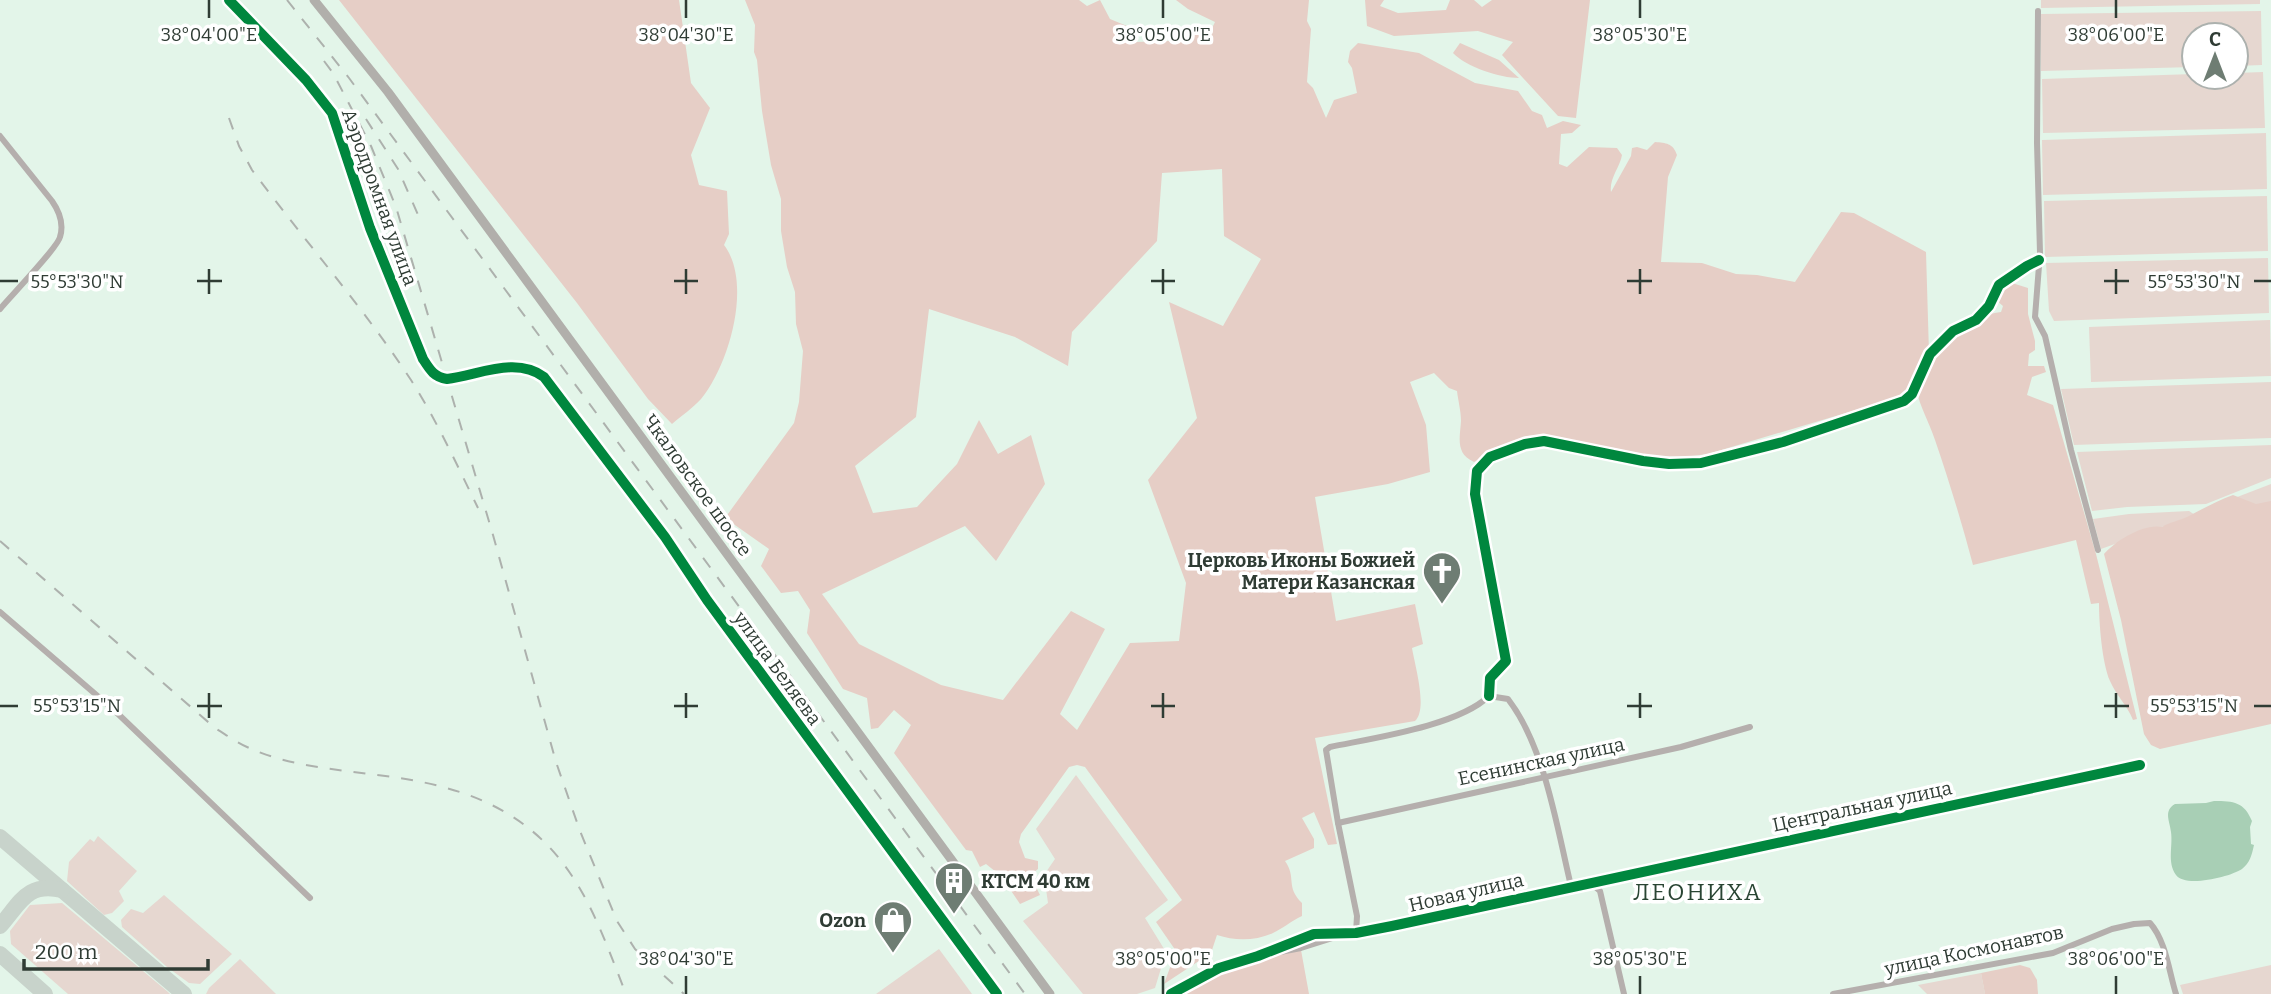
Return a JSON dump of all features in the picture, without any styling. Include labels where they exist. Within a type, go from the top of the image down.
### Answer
[{"type":"street","name":"Аэродромная улица","points":[[229,0],[306,80],[332,113],[370,228],[423,359],[435,376],[452,378],[502,368],[527,368]]},
{"type":"street","name":"Чкаловское шоссе","points":[[314,0],[388,92],[1050,994]]},
{"type":"street","points":[[2038,11],[2039,261],[2035,317],[2047,341],[2071,450],[2098,550]]},
{"type":"street","points":[[0,136],[59,210],[61,220],[60,239],[0,309]]},
{"type":"street","points":[[1356,933],[1357,916],[1326,754],[1330,747],[1437,721],[1476,707],[1489,696],[1490,678],[1506,662],[1475,494],[1477,471],[1490,457],[1525,444],[1544,441],[1643,461],[1669,464],[1701,463],[1783,442],[1855,419],[1904,401],[1912,394],[1930,354],[1953,331],[1976,320],[1989,306],[1999,285],[2039,261]]},
{"type":"street","name":"улица Беляева","points":[[527,368],[544,377],[665,537],[707,600],[997,994]]},
{"type":"street","points":[[0,612],[115,710],[310,898]]},
{"type":"street","points":[[1489,696],[1508,699],[1516,710],[1546,776],[1570,886]]},
{"type":"street","name":"Есенинская улица","points":[[1338,823],[1681,747],[1750,727]]},
{"type":"street","name":"Центральная улица","points":[[1592,884],[2140,765]]},
{"type":"street","points":[[1592,884],[1600,891],[1604,904],[1624,994]]},
{"type":"street","name":"Новая улица","points":[[1171,994],[1219,968],[1314,934],[1356,933],[1570,886],[1592,884]]},
{"type":"street","name":"улица Космонавтов","points":[[1833,994],[2042,955],[2080,944],[2112,929],[2150,923],[2162,948],[2176,994]]},
{"type":"shaded area","points":[[339,0],[679,0],[691,83],[710,108],[691,155],[699,185],[727,191],[729,234],[724,245],[737,280],[734,324],[728,345],[711,384],[694,406],[672,424],[648,399],[577,303]]},
{"type":"shaded area","points":[[745,0],[1079,0],[1087,6],[1100,0],[1110,19],[1127,26],[1135,42],[1168,41],[1192,34],[1209,34],[1215,22],[1176,0],[1309,0],[1307,21],[1311,29],[1307,82],[1313,88],[1326,118],[1334,100],[1357,93],[1352,68],[1348,62],[1350,51],[1358,43],[1419,53],[1475,83],[1518,91],[1532,111],[1542,115],[1547,128],[1563,121],[1581,125],[1572,133],[1561,134],[1559,164],[1567,167],[1589,147],[1617,148],[1622,155],[1611,192],[1631,156],[1632,148],[1647,150],[1655,142],[1669,144],[1677,155],[1668,177],[1661,262],[1702,263],[1736,274],[1795,282],[1841,212],[1854,213],[1926,252],[1929,353],[1911,389],[1896,398],[1708,454],[1684,457],[1625,455],[1544,435],[1526,436],[1474,462],[1461,450],[1461,417],[1457,391],[1449,388],[1434,373],[1410,382],[1426,425],[1430,472],[1388,484],[1315,497],[1336,621],[1415,604],[1423,644],[1412,648],[1420,687],[1419,715],[1415,721],[1315,738],[1337,844],[1328,845],[1314,812],[1302,818],[1314,839],[1314,848],[1285,861],[1294,892],[1302,903],[1302,916],[1259,938],[1238,939],[1217,935],[1211,953],[1164,984],[1176,951],[1156,922],[1182,900],[1085,767],[1069,767],[1021,834],[1019,842],[1025,858],[1038,861],[1038,869],[1030,875],[1040,895],[1020,904],[1001,876],[986,864],[980,867],[972,851],[966,850],[894,753],[911,725],[894,710],[878,728],[871,729],[867,698],[843,689],[807,633],[810,610],[798,591],[781,593],[761,566],[769,549],[725,518],[794,423],[799,402],[803,351],[796,324],[795,292],[787,267],[781,231],[781,199],[771,165],[762,111],[754,52],[755,25]],"holes":[[[1222,169],[1224,236],[1261,259],[1223,326],[1169,302],[1197,418],[1148,480],[1186,583],[1179,641],[1130,643],[1077,730],[1060,714],[1105,629],[1071,611],[1003,700],[941,685],[859,644],[822,594],[965,526],[996,561],[1045,484],[1031,435],[998,454],[979,420],[957,464],[917,507],[873,513],[855,466],[916,417],[929,309],[1015,337],[1068,366],[1072,332],[1157,241],[1162,173]]]},
{"type":"shaded area","points":[[1365,0],[1384,0],[1380,6],[1398,13],[1446,10],[1450,0],[1474,0],[1482,7],[1492,0],[1590,0],[1576,118],[1558,116],[1502,55],[1513,42],[1478,31],[1394,36],[1367,26]]},
{"type":"shaded area","points":[[2041,0],[2260,0],[2260,4],[2041,8]]},
{"type":"shaded area","points":[[2261,11],[2262,65],[2250,65],[2250,21],[2180,21],[2180,67],[2041,71],[2041,14]]},
{"type":"shaded area","points":[[1460,43],[1499,60],[1519,78],[1493,74],[1466,63],[1453,53]]},
{"type":"shaded area","points":[[2250,72],[2263,72],[2265,128],[2043,133],[2042,79],[2180,74],[2180,91],[2250,91]]},
{"type":"shaded area","points":[[2266,133],[2267,189],[2043,195],[2042,140]]},
{"type":"shaded area","points":[[2267,196],[2268,251],[2045,257],[2044,201]]},
{"type":"shaded area","points":[[2268,258],[2269,313],[2054,321],[2049,311],[2046,263]]},
{"type":"shaded area","points":[[2009,282],[2028,288],[2028,314],[2035,350],[2029,354],[2028,366],[2044,366],[2046,372],[2032,377],[2027,395],[2053,405],[2096,554],[2137,719],[2133,720],[2107,673],[2101,643],[2099,603],[2091,604],[2076,540],[1973,565],[1933,433],[1918,396],[1916,389],[1932,354],[1963,326],[2001,312],[2003,306],[1996,300],[1997,293],[2003,283]]},
{"type":"shaded area","points":[[2270,320],[2271,376],[2091,382],[2089,327]]},
{"type":"shaded area","points":[[2271,382],[2271,438],[2074,445],[2061,389]]},
{"type":"shaded area","points":[[2271,445],[2271,478],[2206,504],[2092,511],[2077,452]]},
{"type":"shaded area","points":[[2271,484],[2271,508],[2232,499]]},
{"type":"shaded area","points":[[2233,495],[2256,504],[2271,501],[2271,724],[2160,749],[2151,745],[2144,734],[2121,620],[2104,554],[2131,534],[2155,526],[2162,527]]},
{"type":"shaded area","points":[[2189,511],[2195,515],[2101,549],[2093,519],[2129,514]]},
{"type":"shaded area","points":[[1076,775],[1168,900],[1145,918],[1166,952],[1155,988],[1137,994],[1083,994],[1023,921],[1048,903],[1044,875],[1055,859],[1036,829]]},
{"type":"shaded area","points":[[2214,801],[2238,804],[2246,810],[2252,821],[2251,844],[2254,845],[2250,858],[2242,869],[2228,875],[2198,881],[2181,879],[2172,865],[2169,810],[2175,804]]},
{"type":"shaded area","points":[[98,836],[137,871],[119,891],[124,901],[112,913],[104,915],[67,881],[69,862],[90,839],[94,842]]},
{"type":"shaded area","points":[[164,895],[232,954],[200,984],[189,983],[167,967],[122,927],[121,920],[131,909],[143,913]]},
{"type":"shaded area","points":[[62,903],[170,994],[68,994],[11,944],[10,931],[30,905]]},
{"type":"shaded area","points":[[939,949],[972,994],[876,994]]},
{"type":"shaded area","points":[[1301,950],[1309,994],[1179,994],[1221,970]]},
{"type":"shaded area","points":[[240,959],[276,994],[206,994]]},
{"type":"shaded area","points":[[2020,965],[2030,968],[2037,980],[2038,994],[1985,994],[1981,973]]},
{"type":"shaded area","points":[[2271,965],[2271,994],[2183,994],[2180,985]]},
{"type":"shaded area","points":[[1981,973],[1985,994],[1927,994],[1918,985]]},
{"type":"taxiway","points":[[0,837],[184,994]]},
{"type":"taxiway","points":[[0,926],[26,896],[41,889],[62,890]]},
{"type":"taxiway","points":[[0,954],[45,994]]},
{"type":"railway","points":[[287,0],[349,78],[1025,994]]},
{"type":"railway","points":[[324,61],[371,146],[396,207],[493,535],[556,762],[580,831],[617,921],[635,949],[684,994]]},
{"type":"railway","points":[[229,118],[239,146],[252,170],[411,380],[438,427],[478,508]]},
{"type":"railway","points":[[366,119],[398,169],[419,217]]},
{"type":"railway","points":[[0,541],[215,728],[239,743],[295,763],[406,779],[460,792],[509,814],[552,850],[570,873],[587,901],[626,994]]},
{"type":"cycle path","points":[[229,0],[306,80],[332,113],[370,228],[423,359],[430,370],[447,379],[509,367],[533,371],[544,377],[665,537],[707,600],[997,994]]},
{"type":"cycle path","points":[[1489,696],[1490,678],[1506,661],[1475,494],[1477,471],[1490,457],[1525,444],[1544,441],[1643,461],[1669,464],[1701,463],[1783,442],[1904,401],[1912,394],[1930,354],[1953,331],[1976,320],[1989,306],[1999,285],[2039,260]]},
{"type":"cycle path","points":[[1171,994],[1219,968],[1314,934],[1356,933],[1392,926],[2140,765]]},
{"type":"place","name":"Церковь Иконы Божией Матери Казанская","points":[[1442,605]]},
{"type":"place","name":"КТСМ 40 км","points":[[954,915]]},
{"type":"place","name":"Ozon","points":[[893,954]]},
{"type":"district","name":"ЛЕОНИХА","points":[[1698,892]]}]
